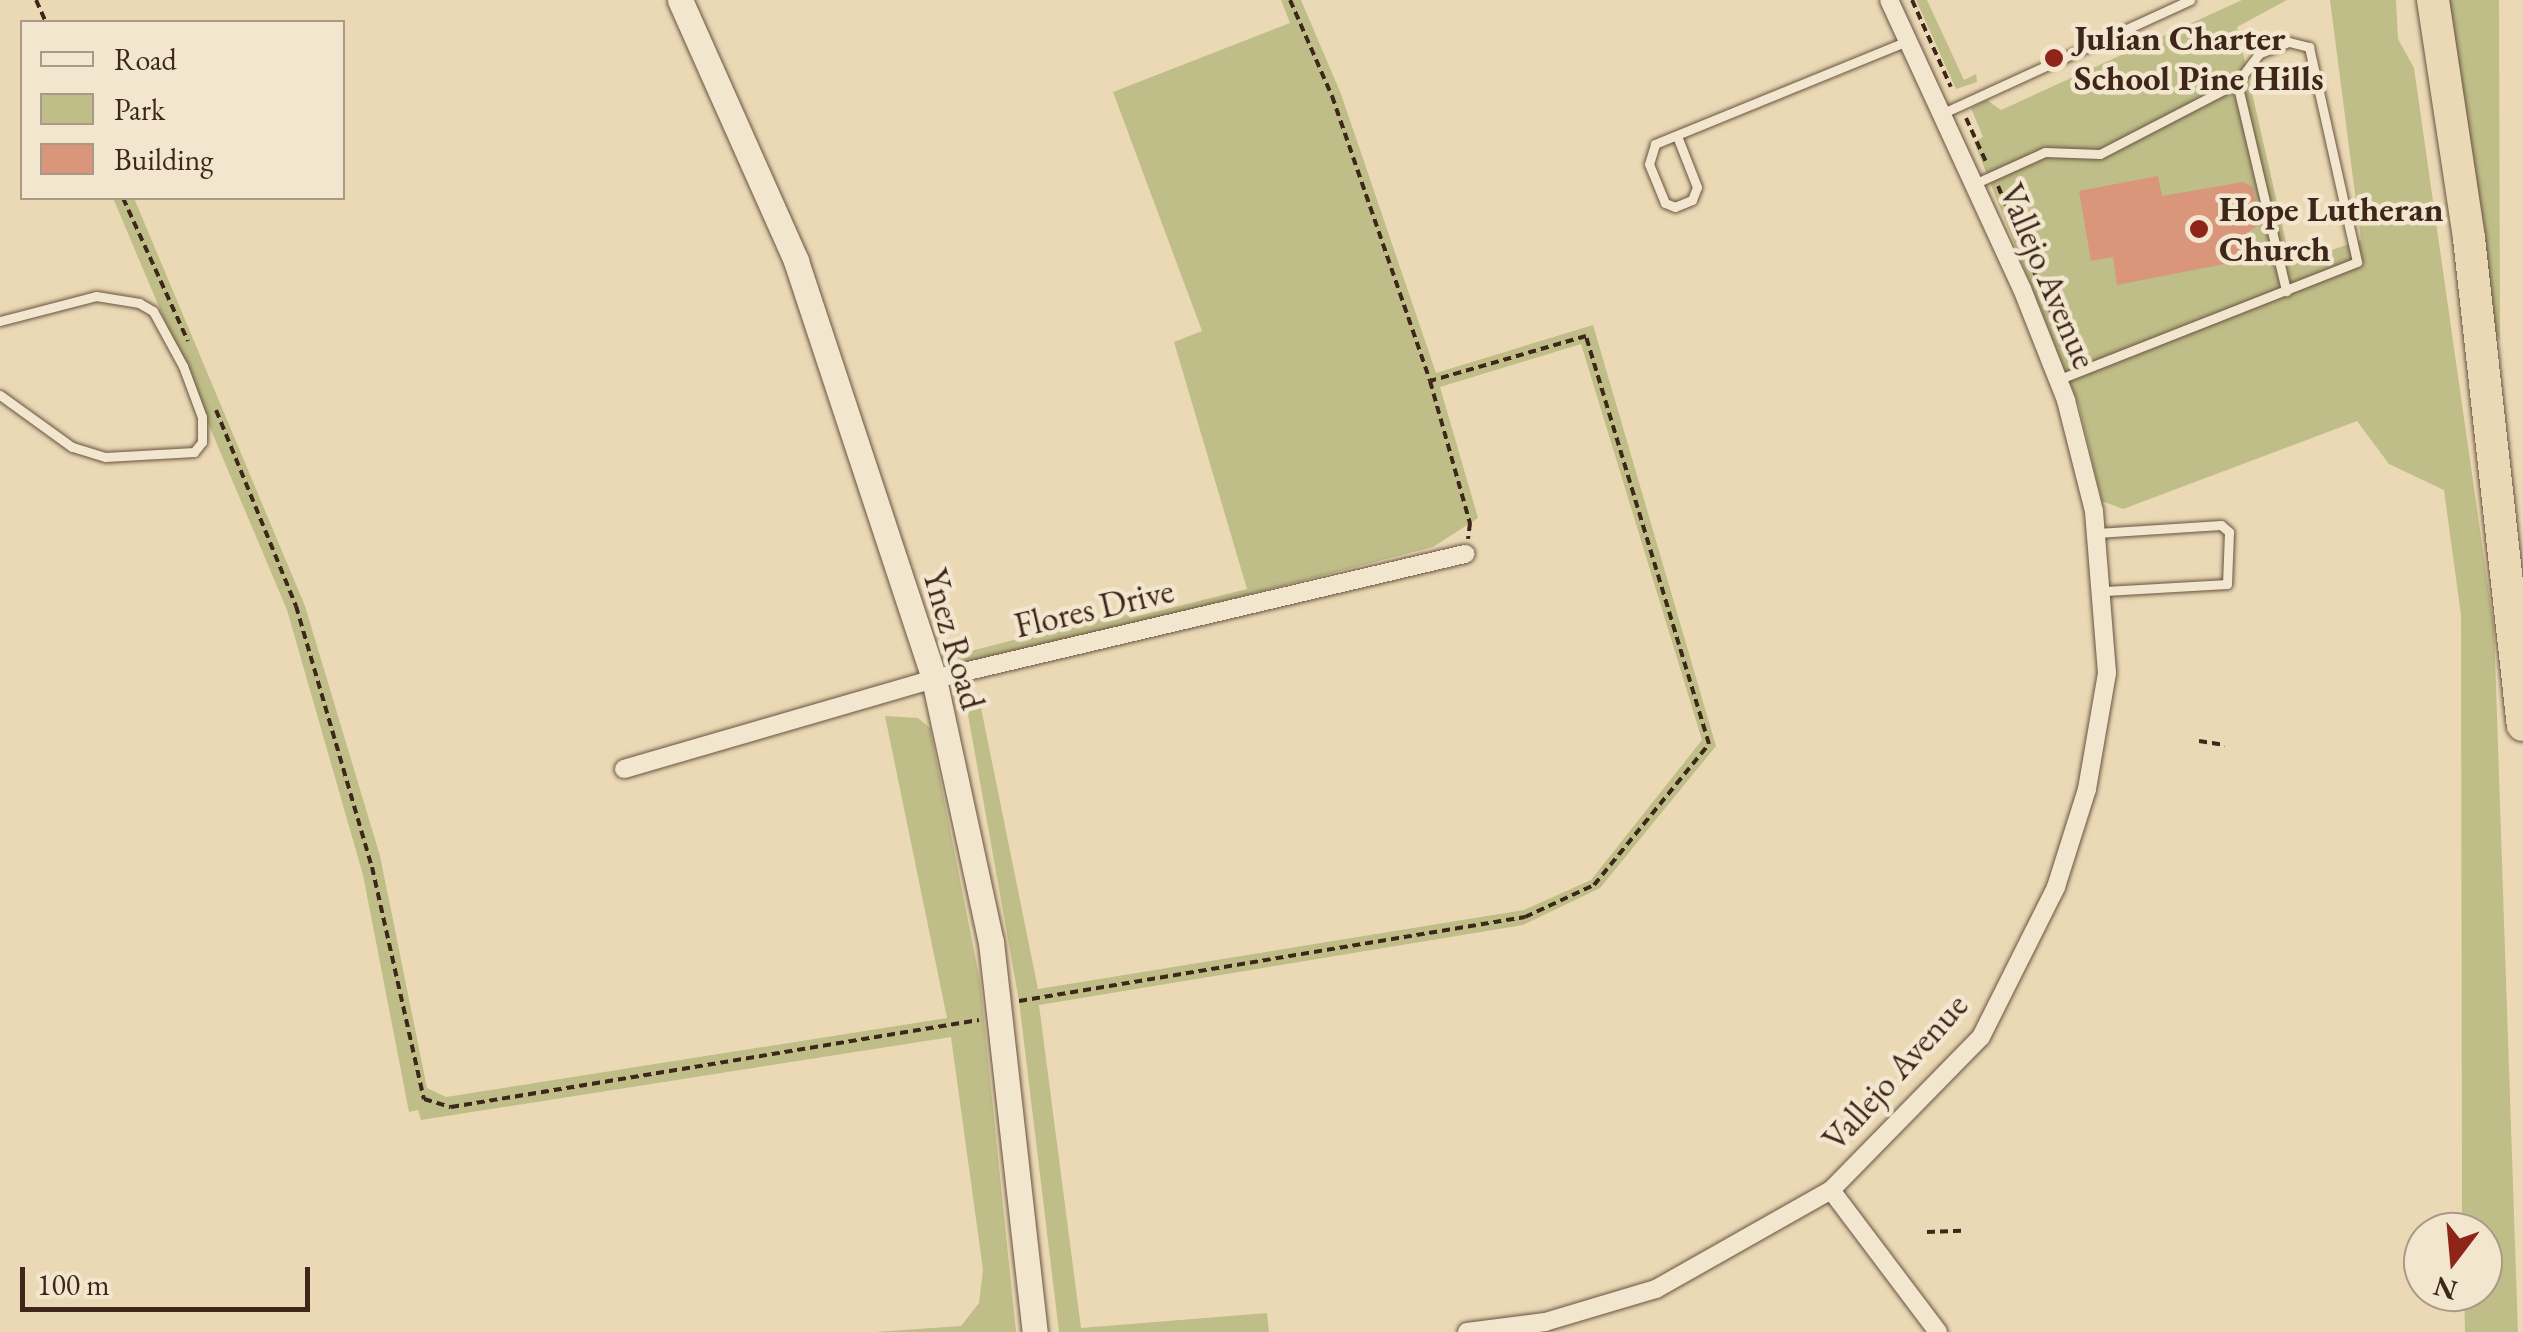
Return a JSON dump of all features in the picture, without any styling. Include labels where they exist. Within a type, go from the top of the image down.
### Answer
[{"type":"highway","points":[[2432,0],[2469,238],[2523,724]]},
{"type":"main road","name":"Ynez Road","points":[[680,0],[796,261],[934,680],[991,942],[1035,1332]]},
{"type":"street","name":"Vallejo Avenue","points":[[1467,1332],[1545,1322],[1656,1288],[1831,1190],[1981,1037],[2019,969],[2087,789],[2107,673],[2105,591],[2097,533],[2058,380],[1889,0]]},
{"type":"street","name":"Flores Drive","points":[[624,769],[934,680],[1465,554]]},
{"type":"street","points":[[1831,1190],[1938,1332]]},
{"type":"lane","points":[[1941,114],[2190,0]]},
{"type":"lane","points":[[1677,136],[1697,187],[1692,200],[1675,207],[1665,202],[1649,164],[1655,144],[1908,40]]},
{"type":"lane","points":[[1974,184],[2045,152],[2100,154],[2237,83],[2260,53],[2290,42],[2309,47],[2357,262],[2058,380]]},
{"type":"lane","points":[[2237,83],[2286,291]]},
{"type":"lane","points":[[0,321],[96,296],[139,302],[153,311],[183,366],[202,417],[202,442],[194,452],[106,457],[72,446],[0,395]]},
{"type":"lane","points":[[2097,533],[2221,525],[2228,532],[2227,584],[2105,591]]},
{"type":"path","points":[[1290,0],[1332,96],[1430,382],[1470,523],[1465,554]]},
{"type":"path","points":[[2199,741],[2225,745]]},
{"type":"path","points":[[1926,1232],[1962,1231]]},
{"type":"green space","points":[[1281,0],[1301,0],[1341,94],[1436,373],[1593,325],[1716,746],[1600,888],[1523,925],[1039,1005],[1081,1328],[1267,1313],[1269,1332],[1059,1332],[1019,1001],[967,709],[979,698],[1038,989],[1524,910],[1591,880],[1702,740],[1581,344],[1440,387],[1478,518],[1433,547],[975,665],[952,656],[1127,610],[1130,618],[1247,589],[1174,342],[1202,331],[1113,92],[1290,23]]},
{"type":"green space","points":[[1916,0],[1927,0],[1964,80],[1976,74],[1977,82],[1956,89]]},
{"type":"green space","points":[[2242,0],[2287,0],[2237,27],[2291,264],[2361,240],[2330,0],[2396,0],[2398,39],[2414,68],[2494,628],[2518,1332],[2465,1332],[2464,1312],[2503,1312],[2503,1212],[2462,1212],[2461,615],[2444,490],[2389,464],[2357,421],[2123,509],[2102,501],[2079,406],[1974,142],[1983,137],[1971,108],[1987,100],[2001,110]]},
{"type":"green space","points":[[2445,0],[2499,0],[2500,340],[2496,335]]},
{"type":"green space","points":[[114,200],[135,200],[305,606],[380,856],[427,1088],[446,1097],[947,1018],[885,716],[918,718],[930,728],[980,981],[1016,1332],[875,1332],[961,1326],[979,1303],[983,1270],[951,1037],[421,1120],[418,1110],[409,1112],[363,875],[287,610]]},
{"type":"building","name":"Hope Lutheran Church","points":[[2158,176],[2162,196],[2243,182],[2253,187],[2261,224],[2246,233],[2250,259],[2117,285],[2113,257],[2091,261],[2079,191]]},
{"type":"place","name":"Julian Charter School Pine Hills","points":[[2054,58]]},
{"type":"place","name":"Hope Lutheran Church","points":[[2199,229]]}]
